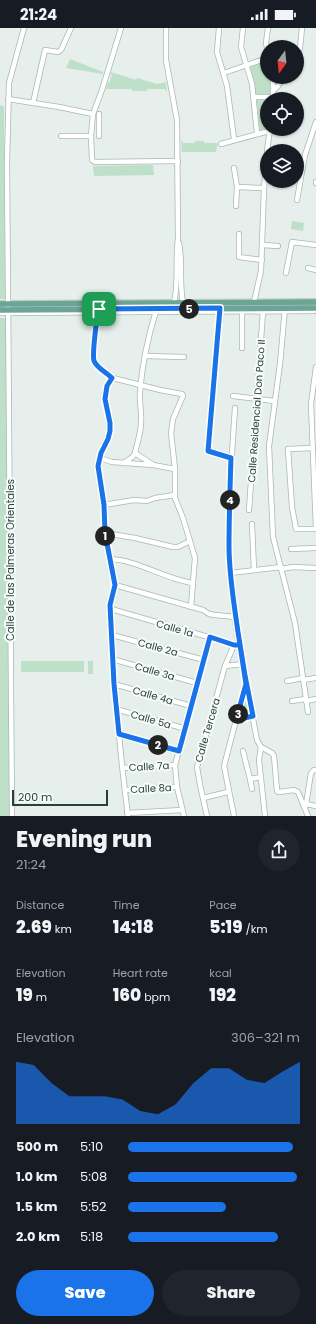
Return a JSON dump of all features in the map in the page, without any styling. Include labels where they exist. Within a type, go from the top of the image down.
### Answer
[{"type":"main road","points":[[0,310],[174,303],[316,302]]},
{"type":"main road","points":[[0,304],[9,309],[98,311],[316,309]]},
{"type":"street","name":"Calle de las Palmeras Orientales","points":[[12,816],[7,179],[8,99],[9,83],[24,28]]},
{"type":"street","points":[[33,103],[45,50],[58,52],[61,50],[71,28]]},
{"type":"street","points":[[121,28],[104,85],[93,114],[91,136],[92,160],[95,162],[178,161]]},
{"type":"street","points":[[166,28],[166,60],[178,120],[178,251],[176,293],[174,303]]},
{"type":"street","points":[[219,28],[217,52],[224,73],[228,93],[234,140]]},
{"type":"street","points":[[243,28],[241,47],[252,84],[257,133]]},
{"type":"street","points":[[266,40],[268,28]]},
{"type":"street","points":[[301,40],[302,28]]},
{"type":"street","points":[[224,73],[260,60]]},
{"type":"street","points":[[273,84],[273,91]]},
{"type":"street","points":[[273,91],[279,84]]},
{"type":"street","points":[[254,97],[260,97]]},
{"type":"street","points":[[8,99],[59,106],[93,114]]},
{"type":"street","points":[[98,114],[99,136]]},
{"type":"street","points":[[298,200],[305,155],[314,132],[316,122]]},
{"type":"street","points":[[221,144],[260,132]]},
{"type":"street","points":[[61,136],[91,136]]},
{"type":"street","points":[[234,168],[237,187],[236,206]]},
{"type":"street","points":[[237,187],[260,188]]},
{"type":"street","points":[[254,302],[262,260],[264,188]]},
{"type":"street","points":[[239,234],[239,258],[262,260]]},
{"type":"street","points":[[286,274],[292,242],[316,245]]},
{"type":"street","points":[[262,245],[278,246]]},
{"type":"street","points":[[178,251],[183,303]]},
{"type":"street","points":[[308,268],[316,270]]},
{"type":"street","points":[[0,313],[9,309]]},
{"type":"street","points":[[124,463],[135,453],[135,448],[140,436],[141,384],[145,356],[156,310]]},
{"type":"street","points":[[231,458],[208,451],[220,310],[285,310],[281,357],[269,448],[273,537],[295,623],[308,712]]},
{"type":"street","points":[[98,311],[93,351],[94,360],[97,365],[112,378],[182,394],[183,398],[173,419],[172,433],[175,469],[175,495],[196,561],[191,607]]},
{"type":"street","points":[[242,311],[242,348]]},
{"type":"street","name":"Calle Residencial Don Paco II","points":[[249,510],[263,311]]},
{"type":"street","points":[[145,356],[184,356]]},
{"type":"street","points":[[313,448],[289,448],[288,456],[292,507],[296,529],[316,529],[313,448],[311,404],[316,367]]},
{"type":"street","points":[[112,378],[107,386],[105,399],[110,423],[110,431],[98,466],[104,505],[105,533],[115,585],[111,601],[112,659],[127,814],[182,810]]},
{"type":"street","points":[[233,396],[274,401]]},
{"type":"street","points":[[235,408],[231,458],[229,547],[230,573],[246,684],[257,740],[261,747],[272,753],[274,756],[277,791],[294,790],[298,792],[306,806],[308,816]]},
{"type":"street","points":[[135,453],[153,465]]},
{"type":"street","points":[[100,458],[112,462],[153,465],[175,469]]},
{"type":"street","points":[[104,505],[134,500],[146,501],[175,495]]},
{"type":"street","points":[[252,524],[254,570]]},
{"type":"street","points":[[105,533],[174,547],[178,547],[190,541]]},
{"type":"street","points":[[291,549],[316,548]]},
{"type":"street","points":[[110,559],[121,560],[170,578],[193,583]]},
{"type":"street","points":[[230,573],[293,567],[316,568]]},
{"type":"street","points":[[115,585],[203,610],[209,614],[236,616]]},
{"type":"street","name":"Calle 1a","points":[[111,609],[234,645],[240,645]]},
{"type":"street","name":"Calle 2a","points":[[112,635],[204,660]]},
{"type":"street","points":[[184,816],[177,787],[175,765],[210,637]]},
{"type":"street","name":"Calle Tercera","points":[[207,816],[197,767],[226,666],[234,645]]},
{"type":"street","name":"Calle 3a","points":[[112,659],[198,683]]},
{"type":"street","points":[[226,666],[243,664]]},
{"type":"street","points":[[287,681],[316,678]]},
{"type":"street","name":"Calle 4a","points":[[114,684],[191,706]]},
{"type":"street","points":[[234,816],[228,792],[224,762],[246,684]]},
{"type":"street","points":[[292,701],[316,699]]},
{"type":"street","name":"Calle 5a","points":[[116,709],[186,729]]},
{"type":"street","points":[[236,720],[253,716]]},
{"type":"street","points":[[119,734],[179,751]]},
{"type":"street","points":[[261,747],[259,760],[265,816]]},
{"type":"street","points":[[243,751],[252,789]]},
{"type":"street","name":"Calle 7a","points":[[123,768],[175,765]]},
{"type":"street","points":[[306,806],[311,774],[314,770],[316,770]]},
{"type":"street","points":[[250,779],[261,777]]},
{"type":"street","name":"Calle 8a","points":[[125,790],[177,787]]},
{"type":"street","points":[[204,798],[228,792]]},
{"type":"street","points":[[306,806],[316,806]]},
{"type":"green space","points":[[70,59],[103,72],[103,74],[66,68]]},
{"type":"green space","points":[[260,63],[260,84],[271,84],[271,92],[260,92],[260,95],[256,95],[249,67]]},
{"type":"green space","points":[[111,72],[136,80],[137,78],[157,84],[166,82],[167,91],[165,89],[132,91],[132,89],[106,89],[112,75],[110,74]]},
{"type":"green space","points":[[256,99],[260,99],[259,130]]},
{"type":"green space","points":[[0,105],[4,106],[5,299],[0,299]]},
{"type":"green space","points":[[181,141],[183,143],[204,141],[204,143],[218,143],[216,152],[181,152]]},
{"type":"green space","points":[[153,165],[154,175],[94,176],[93,166]]},
{"type":"green space","points":[[292,221],[304,223],[303,231],[291,229]]},
{"type":"green space","points":[[0,318],[6,318],[11,816],[0,816]]},
{"type":"green space","points":[[21,661],[84,661],[84,672],[21,672]]},
{"type":"green space","points":[[88,661],[93,661],[93,674],[88,674]]},
{"type":"green space","points":[[246,697],[251,715],[240,717],[244,698]]},
{"type":"route","points":[[99,309],[93,351],[94,360],[97,365],[112,378],[107,386],[105,399],[105,405],[110,423],[110,431],[101,453],[98,466],[104,505],[105,533],[115,585],[110,605],[112,659],[119,734],[179,751],[210,637],[234,645],[240,645],[246,684],[236,720],[253,716],[246,684],[230,573],[229,547],[231,458],[208,451],[220,308],[99,309]]}]
